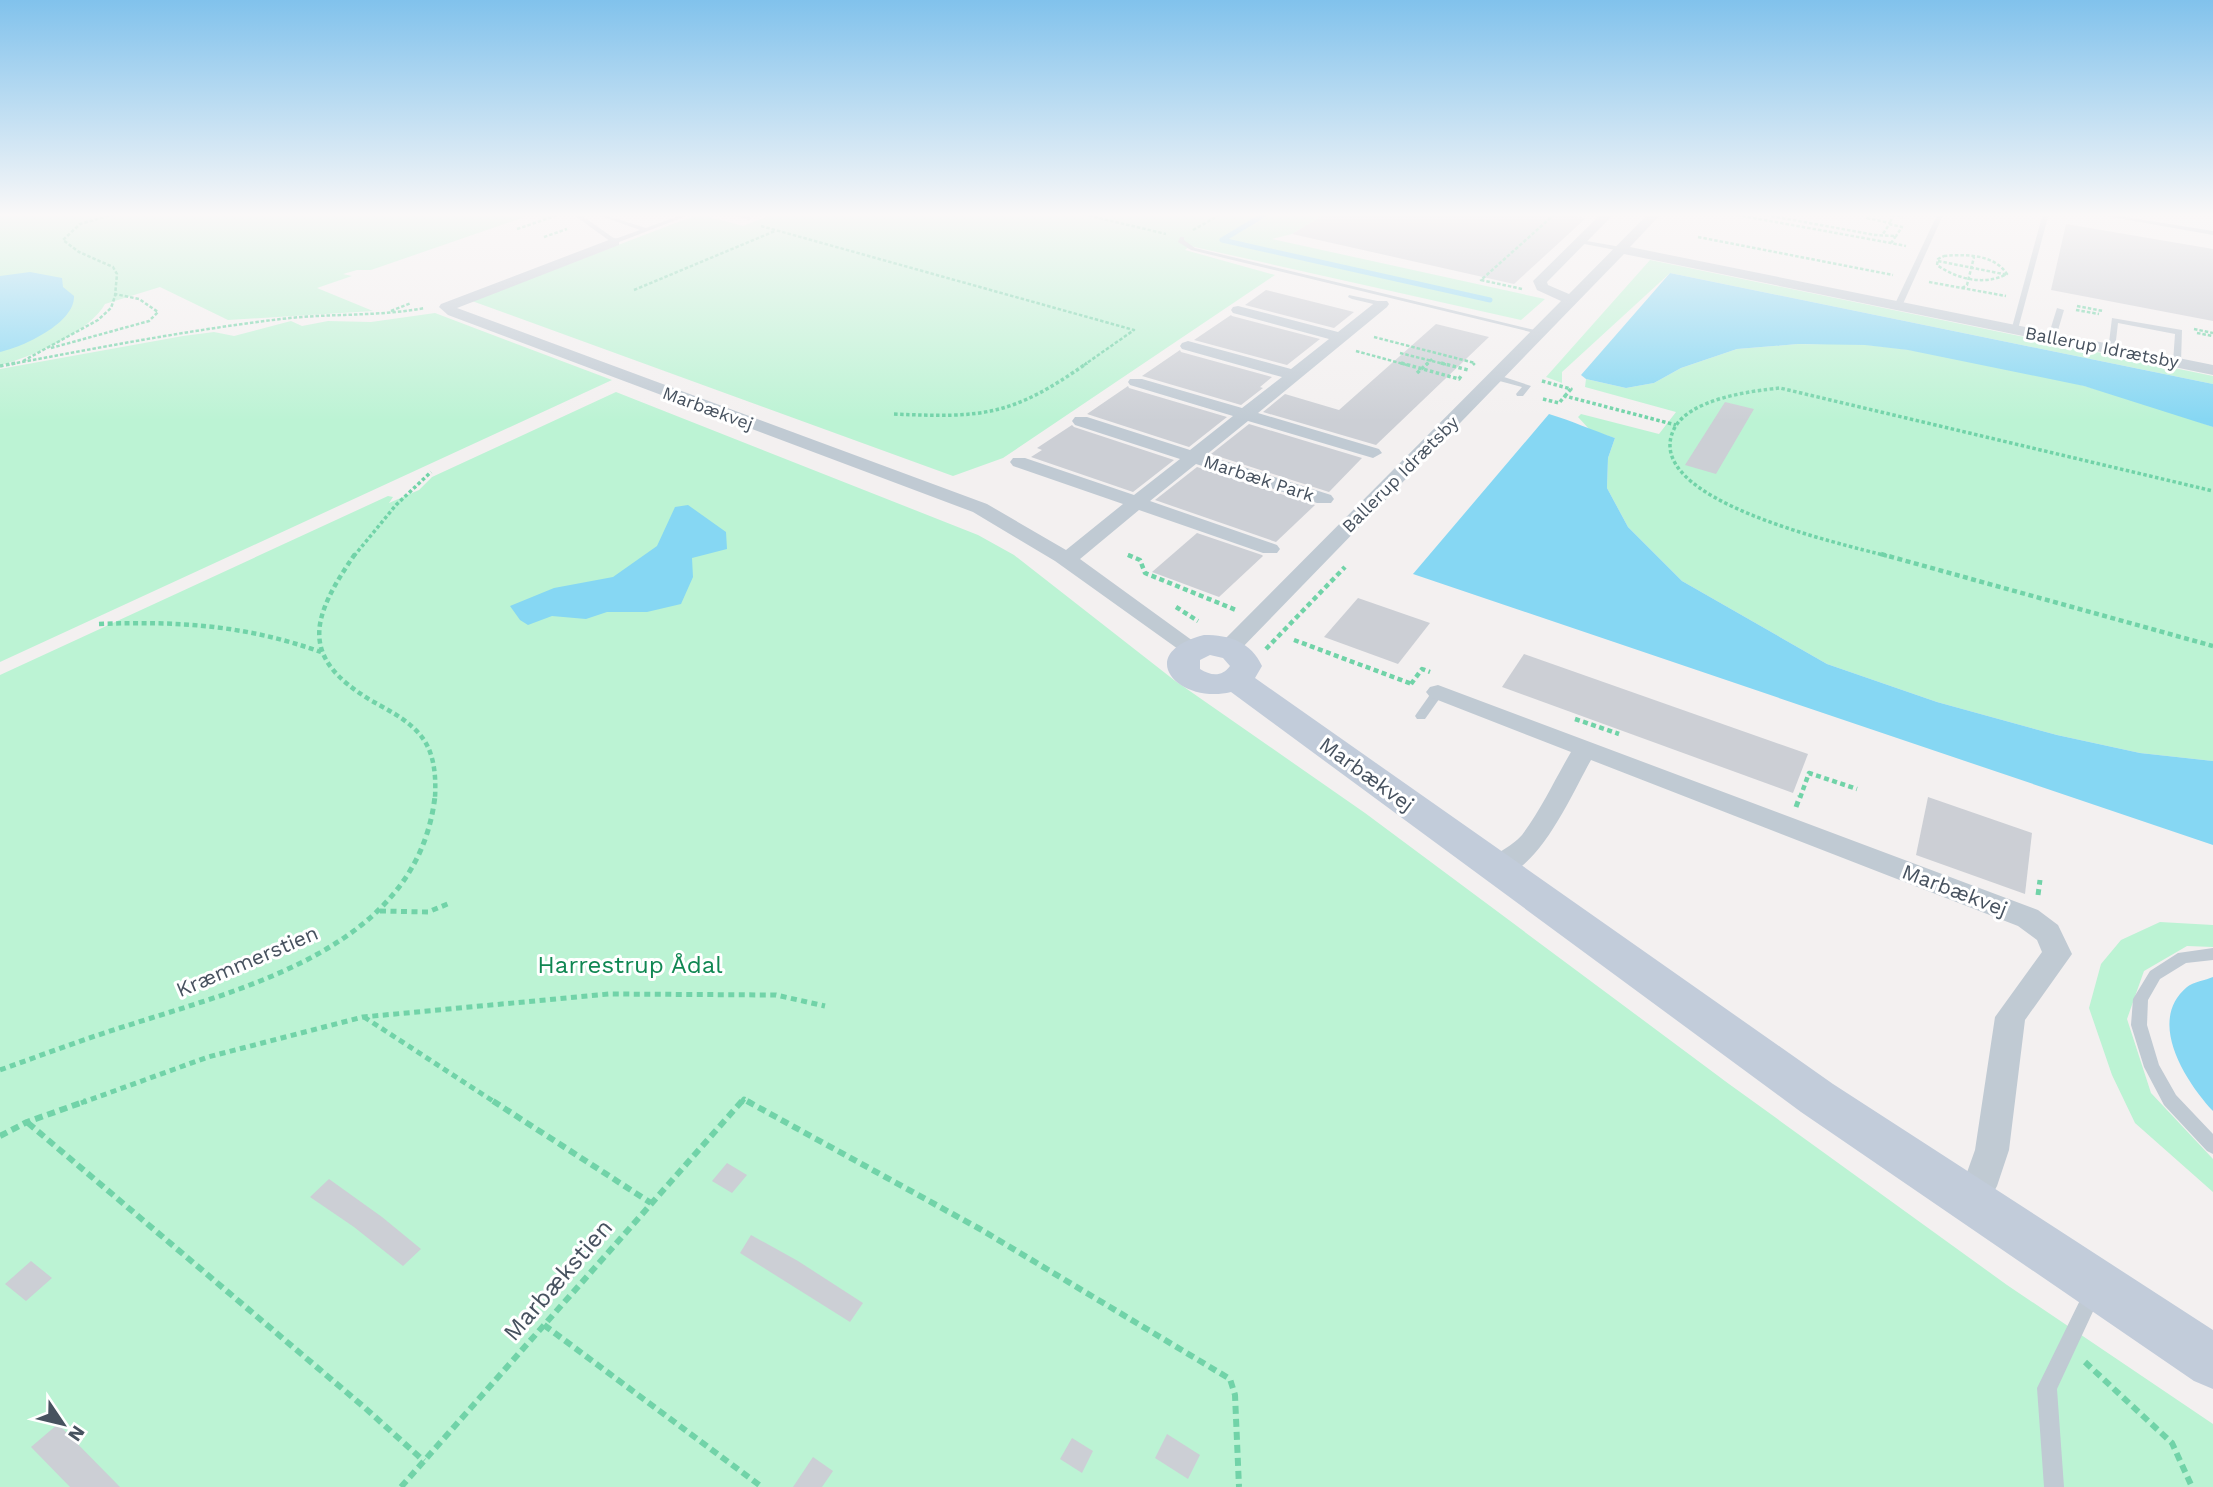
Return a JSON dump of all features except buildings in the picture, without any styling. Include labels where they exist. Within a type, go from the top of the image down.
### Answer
[{"type":"street","points":[[446,307],[510,282]]},
{"type":"street","points":[[1540,282],[1542,287],[1571,300]]},
{"type":"street","name":"Ballerup Idrætsby","points":[[1233,664],[1495,377],[1588,282]]},
{"type":"street","name":"Ballerup Idrætsby","points":[[1783,282],[2213,370]]},
{"type":"street","name":"Marbæk Park","points":[[1067,559],[1382,304]]},
{"type":"street","name":"Marbækvej","points":[[446,307],[636,382],[980,508],[1018,527],[1067,559],[1193,649]]},
{"type":"street","points":[[1238,310],[1340,338]]},
{"type":"street","points":[[1188,346],[1294,375]]},
{"type":"street","points":[[1136,382],[1373,453]]},
{"type":"street","name":"Marbæk Park","points":[[1081,421],[1324,499]]},
{"type":"street","points":[[1019,462],[1270,549]]},
{"type":"street","points":[[1193,649],[1184,655],[1181,663],[1191,678],[1216,685],[1233,664]]},
{"type":"street","name":"Marbækvej","points":[[1233,664],[1498,868],[1817,1098],[2095,1286],[2213,1362]]},
{"type":"street","name":"Marbækvej","points":[[1438,692],[2028,918],[2048,933],[2057,954],[2010,1017],[1992,1150],[1980,1186],[1970,1202]]},
{"type":"street","points":[[1498,868],[1522,852],[1533,839],[1584,750]]},
{"type":"lane","points":[[1332,282],[1539,332]]},
{"type":"lane","points":[[1898,306],[1908,282]]},
{"type":"lane","points":[[2014,329],[2027,282]]},
{"type":"lane","name":"Marbæk Park","points":[[1352,297],[1382,304]]},
{"type":"lane","points":[[2052,337],[2060,310]]},
{"type":"lane","points":[[2111,349],[2115,320],[2179,332],[2177,362]]},
{"type":"lane","points":[[1495,377],[1527,386],[1520,394]]},
{"type":"lane","points":[[1421,716],[1438,692]]},
{"type":"lane","points":[[2213,954],[2183,957],[2155,975],[2141,999],[2139,1025],[2152,1067],[2170,1100],[2213,1146]]},
{"type":"lane","points":[[2054,1487],[2047,1388],[2095,1286]]},
{"type":"path","points":[[19,363],[98,320],[110,308],[116,282]]},
{"type":"path","points":[[634,290],[652,282]]},
{"type":"path","points":[[894,414],[948,416],[990,413],[1025,402],[1134,330],[964,282]]},
{"type":"path","points":[[1491,282],[1518,289],[1548,290]]},
{"type":"path","points":[[1933,282],[2000,295]]},
{"type":"path","points":[[1962,288],[1968,282]]},
{"type":"path","points":[[40,351],[149,321],[158,312],[138,298],[115,294]]},
{"type":"path","points":[[381,315],[411,303]]},
{"type":"path","points":[[0,366],[212,327],[296,317],[381,315],[446,307]]},
{"type":"path","points":[[1383,340],[1388,336]]},
{"type":"path","points":[[1340,338],[1383,340],[1475,363],[1459,379],[1367,354],[1340,338]]},
{"type":"path","points":[[1391,360],[1408,346]]},
{"type":"path","points":[[1405,364],[1422,350]]},
{"type":"path","points":[[1401,353],[1468,370]]},
{"type":"path","points":[[1360,359],[1367,354]]},
{"type":"path","points":[[1417,373],[1438,354]]},
{"type":"path","points":[[1534,378],[1571,389],[1559,403],[1543,399]]},
{"type":"path","points":[[2213,491],[1780,387],[1750,391],[1708,402],[1689,412],[1676,425],[1670,437],[1671,457],[1684,473],[1708,493],[1768,522],[2213,646]]},
{"type":"path","points":[[1565,396],[1676,425]]},
{"type":"path","points":[[322,652],[318,626],[334,582],[402,497],[431,472]]},
{"type":"path","points":[[1128,555],[1140,560],[1145,573],[1238,610]]},
{"type":"path","points":[[99,624],[169,621],[219,624],[254,630],[322,652]]},
{"type":"path","points":[[1294,640],[1417,686],[1423,692],[1438,692]]},
{"type":"path","name":"Kræmmerstien","points":[[0,1070],[207,1000],[272,975],[344,938],[379,911],[401,888],[419,857],[437,806],[431,754],[415,731],[394,713],[340,679],[322,652]]},
{"type":"path","points":[[1796,808],[1809,773],[1857,789]]},
{"type":"path","points":[[379,911],[429,912],[450,903]]},
{"type":"path","points":[[0,1136],[27,1122],[208,1058],[363,1017],[609,993],[776,995],[825,1006]]},
{"type":"path","points":[[363,1017],[651,1203]]},
{"type":"path","name":"Marbækstien","points":[[401,1487],[744,1099],[980,1229],[1230,1379],[1235,1395],[1239,1487]]},
{"type":"path","points":[[27,1122],[364,1407],[424,1461]]},
{"type":"path","points":[[544,1325],[762,1487]]},
{"type":"path","points":[[2069,1346],[2172,1443],[2192,1487]]},
{"type":"green space","points":[[0,282],[333,282],[317,288],[373,311],[228,320],[160,287],[105,304],[98,314],[74,333],[43,350],[0,365]]},
{"type":"green space","points":[[521,282],[1264,282],[1003,458],[953,476],[472,301]]},
{"type":"green space","points":[[1353,282],[1469,282],[1545,299],[1521,320]]},
{"type":"green space","points":[[1630,282],[1660,282],[1562,372],[1562,383],[1546,377]]},
{"type":"green space","points":[[1716,282],[1759,282],[2213,376],[2213,384]]},
{"type":"green space","points":[[435,313],[612,380],[0,662],[0,369],[183,336],[214,332],[234,336],[291,321],[302,326],[328,321],[371,322]]},
{"type":"green space","points":[[1798,344],[1868,345],[1956,357],[2086,387],[2213,427],[2213,761],[2140,753],[2057,735],[1937,702],[1827,664],[1682,581],[1628,527],[1607,488],[1608,458],[1615,438],[1590,430],[1578,417],[1581,414],[1659,434],[1676,412],[1585,387],[1586,379],[1626,388],[1654,383],[1681,368],[1737,349]]},
{"type":"green space","name":"Harrestrup Ådal","points":[[616,392],[978,535],[1014,555],[1174,680],[1365,813],[1729,1084],[2007,1285],[2213,1424],[2213,1487],[0,1487],[0,675],[388,496],[393,497],[389,503],[419,490],[432,477]]},
{"type":"green space","points":[[2160,922],[2213,925],[2213,947],[2187,946],[2144,971],[2127,1019],[2151,1093],[2213,1159],[2213,1192],[2135,1123],[2112,1075],[2089,1008],[2101,964],[2121,940]]},
{"type":"water","points":[[0,282],[62,282],[63,287],[74,296],[66,315],[34,339],[0,352]]},
{"type":"water","points":[[1662,282],[1716,282],[2213,384],[2213,427],[2084,386],[1908,350],[1865,345],[1798,344],[1737,349],[1681,368],[1654,383],[1626,388],[1586,379],[1581,375]]},
{"type":"water","points":[[1549,414],[1615,438],[1608,458],[1607,488],[1628,527],[1682,581],[1827,664],[1937,702],[2057,735],[2140,753],[2213,761],[2213,845],[1413,574]]},
{"type":"water","points":[[688,505],[726,532],[727,549],[692,558],[693,577],[681,604],[647,612],[607,612],[586,619],[552,616],[528,625],[520,620],[510,606],[554,588],[613,577],[657,546],[675,507]]},
{"type":"water","points":[[2213,977],[2213,1111],[2192,1084],[2174,1051],[2170,1017],[2175,1001],[2187,987]]},
{"type":"waterway","points":[[1411,282],[1490,300]]}]
